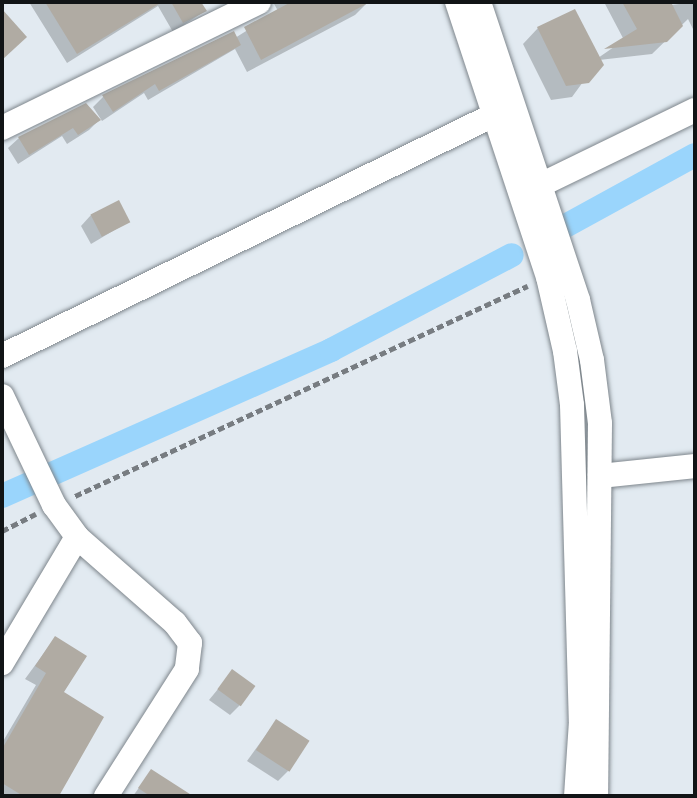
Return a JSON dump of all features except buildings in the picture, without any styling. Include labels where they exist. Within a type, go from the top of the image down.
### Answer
[{"type":"street","points":[[2,128],[259,2]]},
{"type":"street","points":[[457,2],[501,111],[533,202],[551,265],[572,405],[596,796]]},
{"type":"street","points":[[479,2],[501,111]]},
{"type":"street","points":[[533,202],[695,110]]},
{"type":"street","points":[[2,356],[501,111]]},
{"type":"street","points":[[551,265],[593,360],[600,423],[590,720],[576,796]]},
{"type":"street","points":[[3,403],[51,498],[77,537],[175,623],[190,643],[187,669],[106,796]]},
{"type":"street","points":[[600,476],[695,466]]},
{"type":"street","points":[[2,663],[77,537]]},
{"type":"path","points":[[2,531],[51,498],[551,265]]},
{"type":"waterway","points":[[558,230],[695,155]]},
{"type":"waterway","points":[[2,496],[331,350],[512,255]]}]
